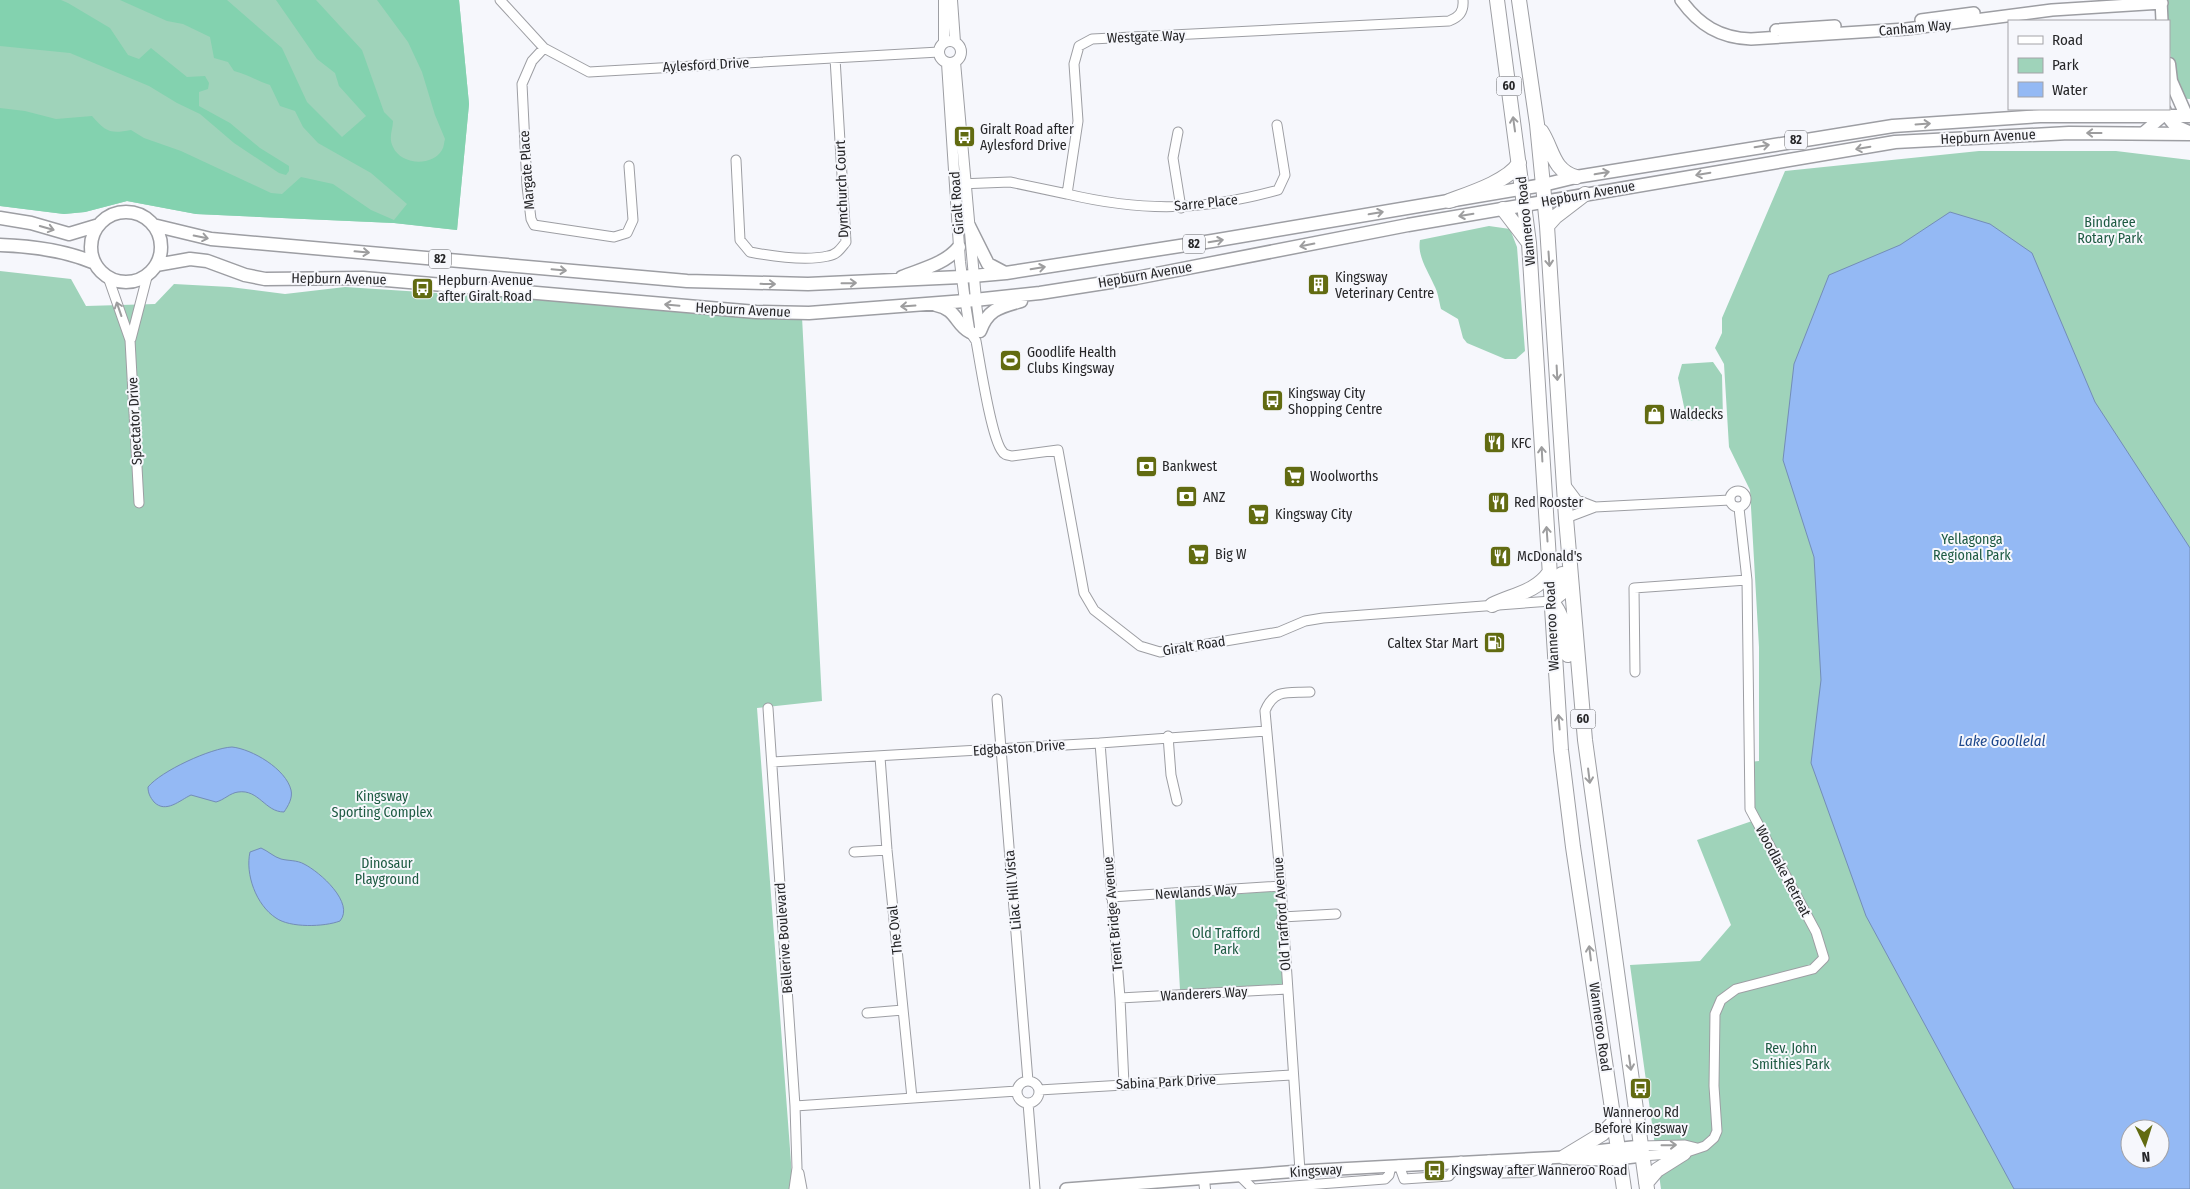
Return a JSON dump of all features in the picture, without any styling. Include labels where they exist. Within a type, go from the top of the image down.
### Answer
[{"type":"highway","name":"Wanneroo Road","points":[[1497,0],[1529,243],[1561,750],[1624,1189]]},
{"type":"highway","name":"Wanneroo Road","points":[[1519,0],[1537,124],[1547,226],[1566,518],[1585,740],[1647,1186]]},
{"type":"highway","points":[[1537,124],[1547,140],[1557,167],[1567,175],[1576,177]]},
{"type":"highway","points":[[1449,201],[1479,190],[1509,173],[1519,163]]},
{"type":"highway","points":[[1547,226],[1555,217],[1585,194]]},
{"type":"highway","points":[[1503,209],[1529,243]]},
{"type":"highway","points":[[1538,372],[1545,353],[1544,326],[1548,322],[1554,324]]},
{"type":"highway","points":[[1563,477],[1555,485],[1563,588],[1558,598],[1551,601],[1557,607],[1564,622],[1574,710],[1585,740]]},
{"type":"highway","points":[[1492,605],[1533,588],[1545,580],[1550,573]]},
{"type":"highway","points":[[1600,1031],[1616,1024],[1623,1015]]},
{"type":"highway","points":[[1557,1157],[1602,1134],[1614,1122]]},
{"type":"highway","points":[[1647,1186],[1657,1170],[1690,1151]]},
{"type":"main road","name":"Canham Way","points":[[1681,0],[1692,15],[1713,31],[1736,38],[1751,39],[1906,30],[2052,10],[2158,2]]},
{"type":"main road","name":"Canham Way","points":[[1691,0],[1713,24],[1723,28],[1746,32],[1904,22],[2042,4],[2092,0]]},
{"type":"main road","points":[[2154,20],[2158,2]]},
{"type":"main road","points":[[2158,2],[2162,20]]},
{"type":"main road","points":[[2170,73],[2171,82],[2188,115]]},
{"type":"main road","points":[[2091,114],[2103,110]]},
{"type":"main road","points":[[2143,133],[2163,111],[2174,125],[2190,133]]},
{"type":"main road","name":"Hepburn Avenue","points":[[154,226],[211,239],[687,281],[808,284],[890,282],[1006,273],[1230,238],[1523,189],[1576,177],[1893,126],[2163,111],[2188,115]]},
{"type":"main road","name":"Hepburn Avenue","points":[[156,265],[190,259],[207,261],[265,279],[363,278],[756,312],[809,313],[970,301],[1040,293],[1136,278],[1408,225],[1895,142],[2070,133],[2190,133]]},
{"type":"main road","name":"82","points":[[0,218],[30,223],[69,234],[99,225],[111,215],[130,212],[146,218],[154,226]]},
{"type":"main road","points":[[99,225],[91,241],[91,253],[95,263],[108,277],[123,282],[147,276],[156,265],[160,254],[160,238],[154,226]]},
{"type":"main road","points":[[969,226],[988,264],[1006,273]]},
{"type":"main road","points":[[0,245],[36,246],[78,256],[95,263]]},
{"type":"main road","points":[[890,282],[941,262],[953,255],[960,247]]},
{"type":"main road","points":[[930,304],[949,309],[964,328],[975,335],[990,314],[1001,307],[1040,293]]},
{"type":"main road","name":"Kingsway","points":[[1066,1189],[1192,1185],[1240,1177],[1300,1171],[1462,1161],[1557,1157],[1573,1160],[1642,1151]]},
{"type":"street","name":"Aylesford Drive","points":[[500,0],[544,48],[589,72],[939,52]]},
{"type":"street","points":[[944,0],[944,42],[939,52],[941,59],[951,62],[960,57],[962,51],[955,42],[952,0]]},
{"type":"street","name":"Westgate Way","points":[[1067,194],[1078,121],[1074,64],[1079,46],[1092,39],[1449,21],[1457,18],[1462,12],[1463,0]]},
{"type":"street","points":[[944,42],[955,42]]},
{"type":"street","name":"Margate Place","points":[[544,48],[532,61],[522,84],[527,186],[530,219],[534,225],[614,237],[627,233],[633,220],[630,166]]},
{"type":"street","name":"Dymchurch Court","points":[[736,160],[740,240],[750,252],[784,257],[828,256],[838,252],[846,242],[835,58]]},
{"type":"street","name":"Giralt Road","points":[[951,62],[960,183],[960,247],[993,427],[1000,450],[1005,455],[1012,456],[1058,450],[1084,593],[1094,610],[1140,646],[1160,652],[1279,632],[1305,621],[1323,618],[1551,601]]},
{"type":"street","name":"Sarre Place","points":[[1067,194],[1120,205],[1181,208],[1247,198],[1278,190],[1285,175],[1277,125]]},
{"type":"street","points":[[1178,132],[1173,158],[1181,208]]},
{"type":"street","points":[[960,183],[1010,182],[1067,194]]},
{"type":"street","name":"Giralt Road","points":[[960,183],[969,226],[967,277]]},
{"type":"street","name":"Spectator Drive","points":[[130,340],[147,276]]},
{"type":"street","name":"Spectator Drive","points":[[108,277],[130,340],[139,503]]},
{"type":"street","points":[[1563,477],[1576,500],[1595,507]]},
{"type":"street","points":[[1734,492],[1744,493],[1746,501],[1739,508],[1733,506],[1730,500],[1734,492]]},
{"type":"street","points":[[1566,518],[1595,507],[1730,500]]},
{"type":"street","name":"Woodlake Retreat","points":[[1690,1151],[1710,1142],[1717,1130],[1713,1044],[1715,1014],[1721,1000],[1736,989],[1813,969],[1824,958],[1816,932],[1750,809],[1747,580],[1739,508]]},
{"type":"street","points":[[1635,672],[1634,588],[1747,580]]},
{"type":"street","name":"Old Trafford Avenue","points":[[1300,1171],[1292,1075],[1281,886],[1265,711],[1269,701],[1278,694],[1310,692]]},
{"type":"street","name":"Lilac Hill Vista","points":[[997,699],[1028,1081]]},
{"type":"street","name":"Bellerive Boulevard","points":[[768,708],[796,1106],[797,1168],[794,1189]]},
{"type":"street","name":"Edgbaston Drive","points":[[772,762],[1100,743],[1168,736],[1266,731]]},
{"type":"street","points":[[1168,736],[1171,775],[1177,801]]},
{"type":"street","name":"Trent Bridge Avenue","points":[[1100,743],[1120,998],[1124,1084]]},
{"type":"street","name":"The Oval","points":[[880,756],[887,850],[912,1098]]},
{"type":"street","points":[[854,852],[887,850]]},
{"type":"street","name":"Newlands Way","points":[[1111,897],[1281,886]]},
{"type":"street","points":[[1282,917],[1336,914]]},
{"type":"street","name":"Wanderers Way","points":[[1120,998],[1288,989]]},
{"type":"street","points":[[867,1013],[903,1010]]},
{"type":"street","name":"Sabina Park Drive","points":[[1039,1090],[1292,1075]]},
{"type":"street","points":[[1028,1081],[1036,1083],[1039,1090],[1035,1100],[1028,1103],[1021,1100],[1017,1091],[1020,1084],[1028,1081]]},
{"type":"street","points":[[796,1106],[1017,1091]]},
{"type":"street","points":[[1028,1103],[1034,1189]]},
{"type":"street","points":[[1642,1151],[1685,1145],[1690,1151]]},
{"type":"street","points":[[1642,1151],[1690,1151]]},
{"type":"street","name":"Kingsway","points":[[1240,1177],[1254,1189],[1385,1179],[1395,1165]]},
{"type":"street","name":"Bellerive Boulevard","points":[[797,1168],[802,1189]]},
{"type":"green space","points":[[0,0],[459,0],[469,104],[457,230],[394,223],[196,214],[127,201],[85,212],[64,214],[0,206]]},
{"type":"green space","points":[[0,0],[61,0],[110,28],[128,55],[139,59],[151,48],[187,77],[205,76],[209,83],[208,89],[199,92],[199,106],[230,123],[260,148],[289,166],[289,171],[286,175],[279,173],[234,143],[200,114],[149,86],[70,53],[0,46]]},
{"type":"green space","points":[[120,0],[227,0],[282,48],[307,102],[342,137],[366,116],[339,86],[335,73],[317,59],[276,0],[316,0],[362,50],[384,112],[393,121],[391,137],[393,147],[403,157],[417,162],[431,159],[437,155],[443,149],[445,139],[435,115],[422,72],[408,42],[377,0],[459,0],[469,104],[457,230],[394,223],[196,214],[127,201],[85,212],[64,214],[0,206],[0,108],[25,111],[56,119],[92,116],[105,129],[113,132],[131,130],[144,138],[181,151],[271,193],[282,194],[301,177],[333,184],[371,210],[394,220],[407,204],[371,173],[318,143],[303,127],[295,111],[280,106],[270,85],[234,71],[228,62],[214,58],[210,37],[183,24],[167,21]]},
{"type":"green space","points":[[2167,0],[2190,0],[2190,99],[2173,98],[2170,20],[2168,20]]},
{"type":"green space","name":"Lake Goollelal","points":[[1979,151],[2116,151],[2190,160],[2190,1189],[1661,1189],[1630,965],[1700,961],[1731,925],[1697,840],[1755,820],[1749,762],[1759,761],[1759,647],[1750,490],[1729,447],[1724,364],[1715,348],[1722,333],[1722,318],[1785,171]]},
{"type":"green space","points":[[1489,226],[1510,229],[1517,247],[1525,351],[1516,359],[1505,359],[1467,343],[1463,338],[1458,319],[1441,309],[1436,291],[1420,252],[1420,240]]},
{"type":"green space","name":"Kingsway Sporting Complex","points":[[0,271],[71,279],[86,306],[155,304],[174,284],[230,287],[285,294],[345,287],[802,317],[822,701],[757,708],[793,1189],[0,1189]]},
{"type":"green space","points":[[1713,362],[1722,375],[1723,419],[1687,421],[1678,378],[1682,364]]},
{"type":"green space","name":"Old Trafford Park","points":[[1276,891],[1283,985],[1180,990],[1175,899]]},
{"type":"water","name":"Lake Goollelal","points":[[1950,212],[1990,224],[2032,253],[2095,402],[2190,548],[2190,1189],[2014,1189],[1866,916],[1811,763],[1821,680],[1814,557],[1783,460],[1794,364],[1829,275],[1900,245]]},
{"type":"water","points":[[232,747],[249,752],[267,761],[288,782],[291,796],[284,812],[277,811],[257,797],[245,792],[235,793],[216,802],[191,795],[178,803],[163,807],[151,798],[148,787],[164,774],[187,761],[212,751]]},
{"type":"water","points":[[261,848],[278,858],[304,864],[326,881],[334,889],[343,906],[343,914],[340,921],[307,926],[290,924],[276,918],[269,912],[258,897],[249,870],[250,852]]},
{"type":"place","name":"Giralt Road after Aylesford Drive","points":[[964,137]]},
{"type":"place","name":"Kingsway Veterinary Centre","points":[[1319,285]]},
{"type":"place","name":"Hepburn Avenue after Giralt Road","points":[[422,288]]},
{"type":"place","name":"Goodlife Health Clubs Kingsway","points":[[1011,360]]},
{"type":"place","name":"Kingsway City Shopping Centre","points":[[1272,401]]},
{"type":"place","name":"Waldecks","points":[[1654,414]]},
{"type":"place","name":"KFC","points":[[1495,443]]},
{"type":"place","name":"Bankwest","points":[[1146,466]]},
{"type":"place","name":"Woolworths","points":[[1294,476]]},
{"type":"place","name":"ANZ","points":[[1187,497]]},
{"type":"place","name":"Red Rooster","points":[[1498,502]]},
{"type":"place","name":"Kingsway City","points":[[1259,514]]},
{"type":"place","name":"Big W","points":[[1199,554]]},
{"type":"place","name":"McDonald's","points":[[1501,556]]},
{"type":"place","name":"Caltex Star Mart","points":[[1494,643]]},
{"type":"place","name":"Wanneroo Rd Before Kingsway","points":[[1641,1089]]},
{"type":"place","name":"Kingsway after Wanneroo Road","points":[[1435,1170]]},
{"type":"park label","name":"Bindaree Rotary Park","points":[[2110,230]]},
{"type":"park label","name":"Yellagonga Regional Park","points":[[1972,548]]},
{"type":"park label","name":"Dinosaur Playground","points":[[387,872]]},
{"type":"park label","name":"Rev. John Smithies Park","points":[[1791,1056]]}]
